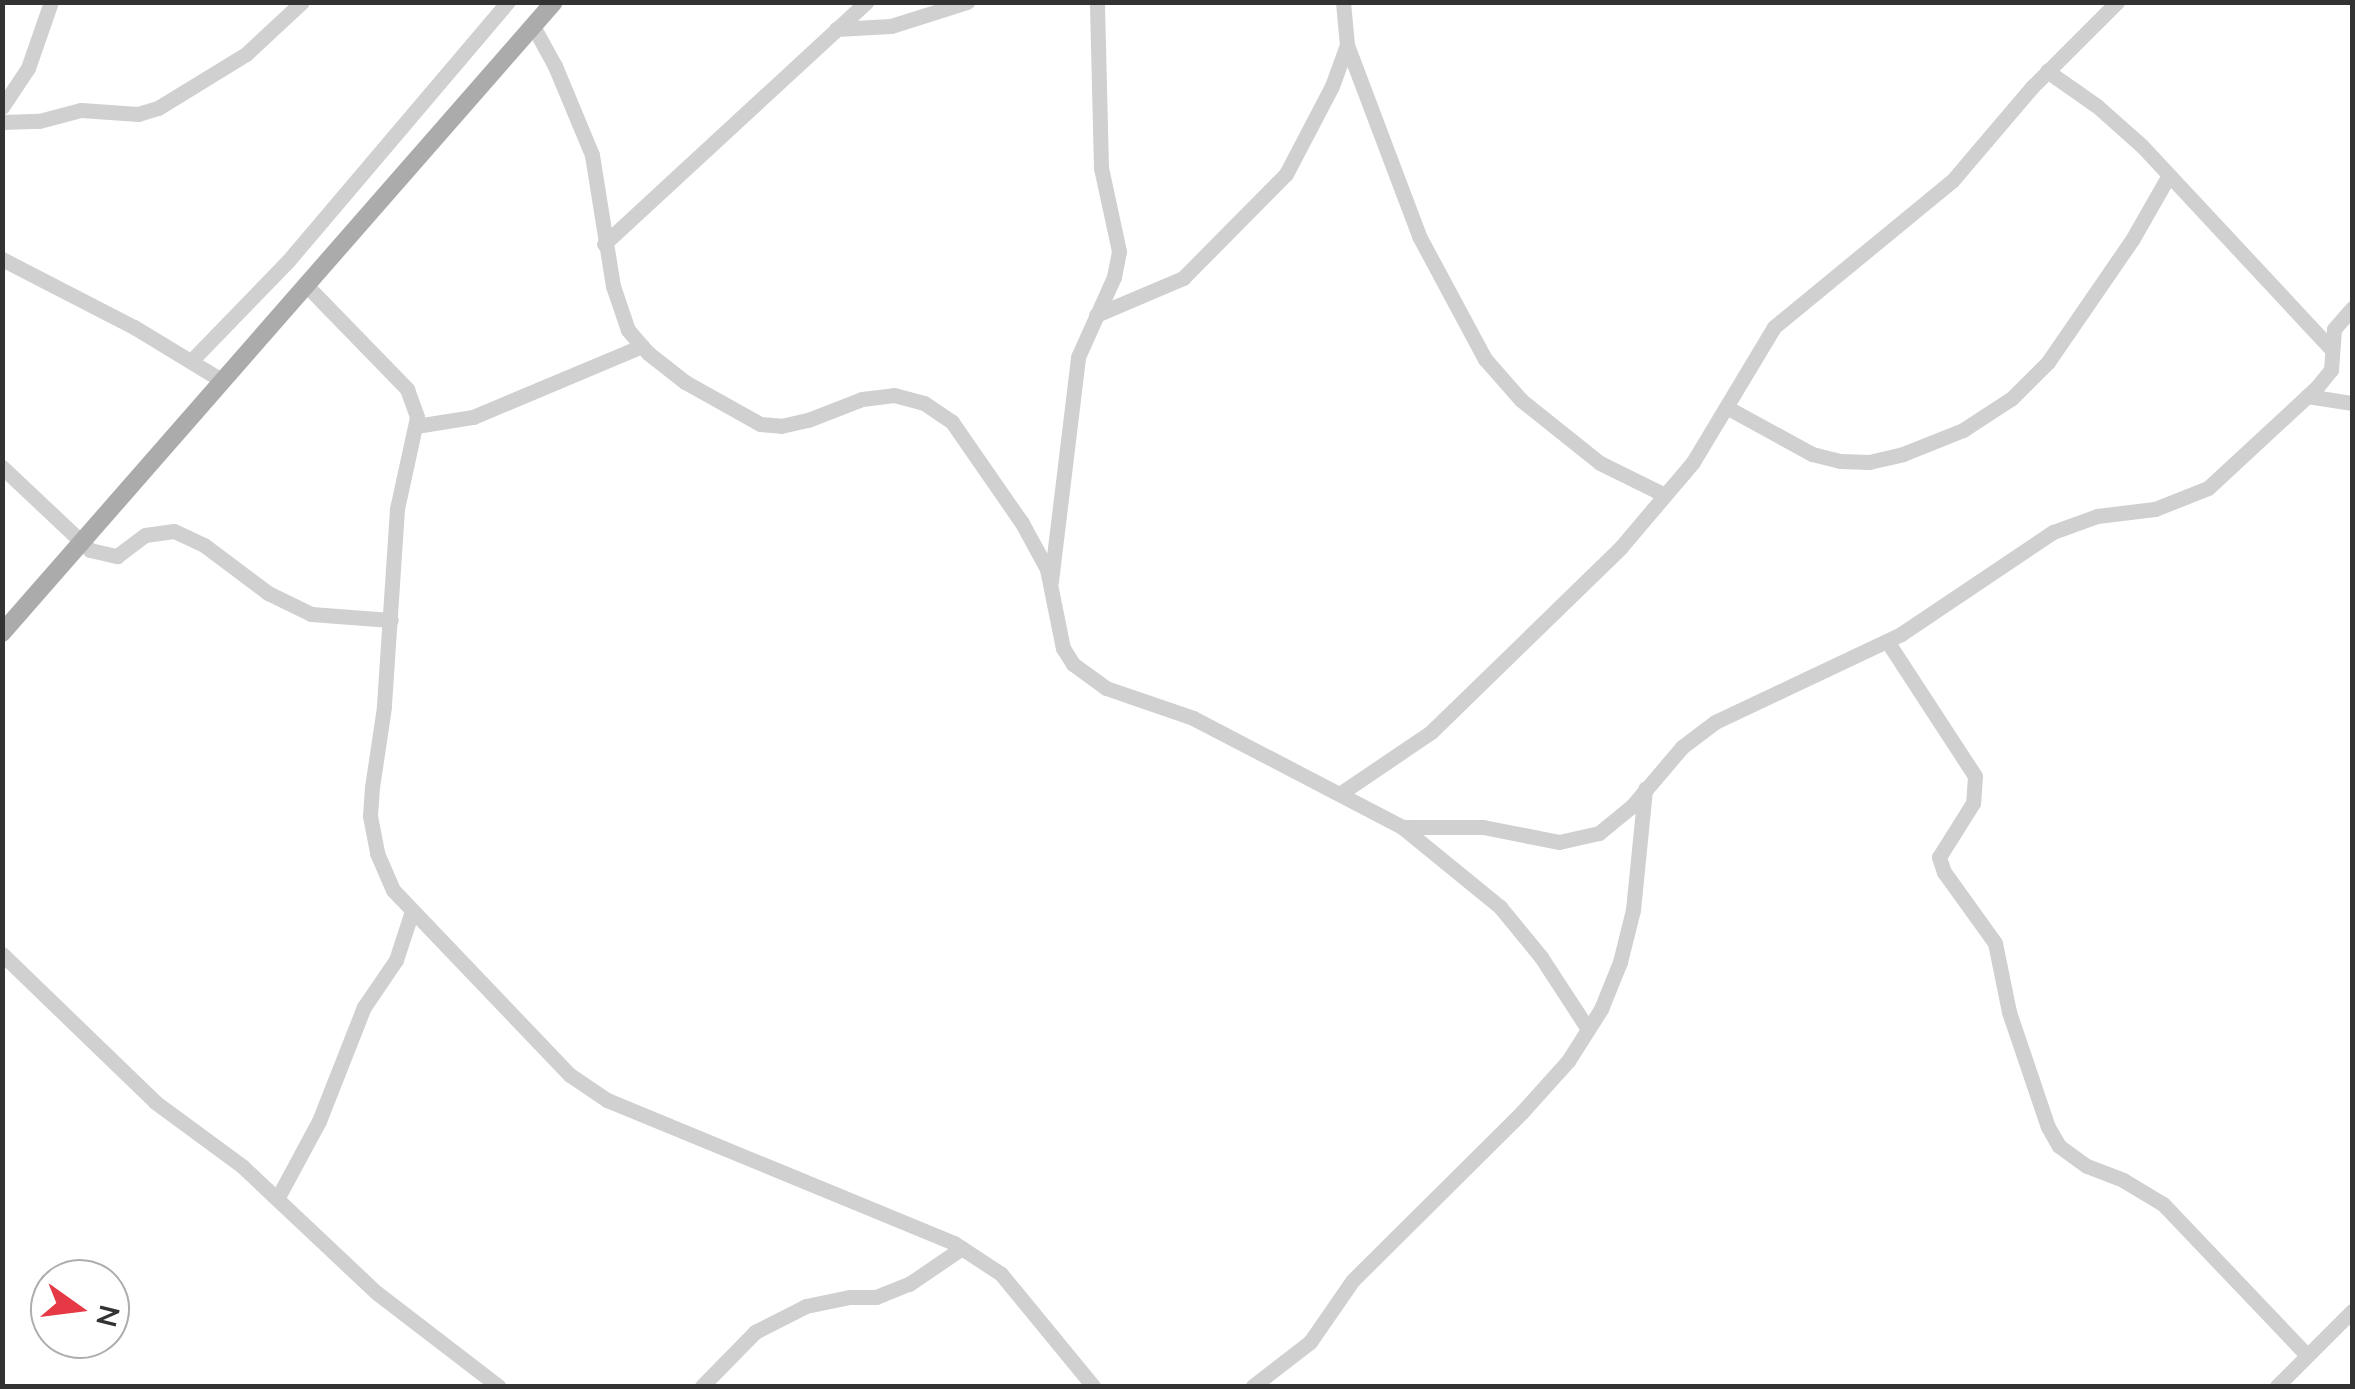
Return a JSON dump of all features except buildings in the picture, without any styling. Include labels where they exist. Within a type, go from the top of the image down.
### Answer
[{"type":"main road","points":[[2,633],[554,2]]},
{"type":"street","points":[[2,107],[28,68],[51,2]]},
{"type":"street","points":[[2,122],[39,121],[81,110],[138,114],[158,108],[246,54],[302,2]]},
{"type":"street","points":[[191,361],[312,233],[508,2]]},
{"type":"street","points":[[604,244],[756,108],[866,2]]},
{"type":"street","points":[[836,29],[891,26],[967,2]]},
{"type":"street","points":[[1051,584],[1078,358],[1114,277],[1118,252],[1100,168],[1097,2]]},
{"type":"street","points":[[1344,2],[1347,45],[1419,236],[1485,359],[1521,400],[1600,464],[1662,494]]},
{"type":"street","points":[[1341,794],[1431,732],[1489,680],[1621,547],[1662,494],[1694,462],[1774,327],[1952,181],[2046,71],[2116,2]]},
{"type":"street","points":[[533,26],[555,66],[592,155],[604,244],[628,330],[642,346],[685,382],[760,424],[781,426],[835,412],[862,399],[894,395],[924,404],[952,422],[1022,523],[1051,584],[1063,648],[1074,664],[1106,688],[1193,718],[1402,827],[1500,907],[1542,956],[1588,1030]]},
{"type":"street","points":[[1096,316],[1183,278],[1286,174],[1332,86],[1347,45]]},
{"type":"street","points":[[2046,71],[2097,106],[2332,349]]},
{"type":"street","points":[[1728,408],[1812,454],[1840,461],[1869,462],[1903,454],[1963,430],[2012,398],[2048,362],[2132,240],[2168,177]]},
{"type":"street","points":[[2,259],[220,380]]},
{"type":"street","points":[[307,286],[414,402],[416,426],[397,508],[391,620],[370,816],[376,854],[393,890],[570,1075],[607,1100],[834,1190],[962,1248],[1001,1274],[1094,1386]]},
{"type":"street","points":[[1402,827],[1483,827],[1560,842],[1599,833],[1632,806],[1682,747],[1715,722],[1888,641],[2053,532],[2097,516],[2155,509],[2208,488],[2330,370],[2334,329],[2352,308]]},
{"type":"street","points":[[416,426],[472,417],[642,346]]},
{"type":"street","points":[[2306,396],[2352,402]]},
{"type":"street","points":[[2,468],[80,546],[117,556],[146,535],[174,530],[204,545],[268,593],[311,614],[391,620]]},
{"type":"street","points":[[1888,641],[1975,776],[1974,802],[1939,856],[1944,872],[1995,942],[2008,1012],[2048,1127],[2059,1146],[2086,1166],[2123,1180],[2163,1204],[2307,1356]]},
{"type":"street","points":[[1253,1386],[1310,1342],[1353,1280],[1568,1061],[1588,1030],[1620,962],[1633,910],[1646,785]]},
{"type":"street","points":[[278,1199],[318,1121],[364,1007],[396,960],[412,911]]},
{"type":"street","points":[[2,954],[154,1102],[242,1166],[377,1292],[498,1386]]},
{"type":"street","points":[[702,1386],[754,1332],[806,1306],[850,1296],[876,1297],[909,1284],[962,1248]]},
{"type":"street","points":[[2277,1386],[2352,1312]]}]
